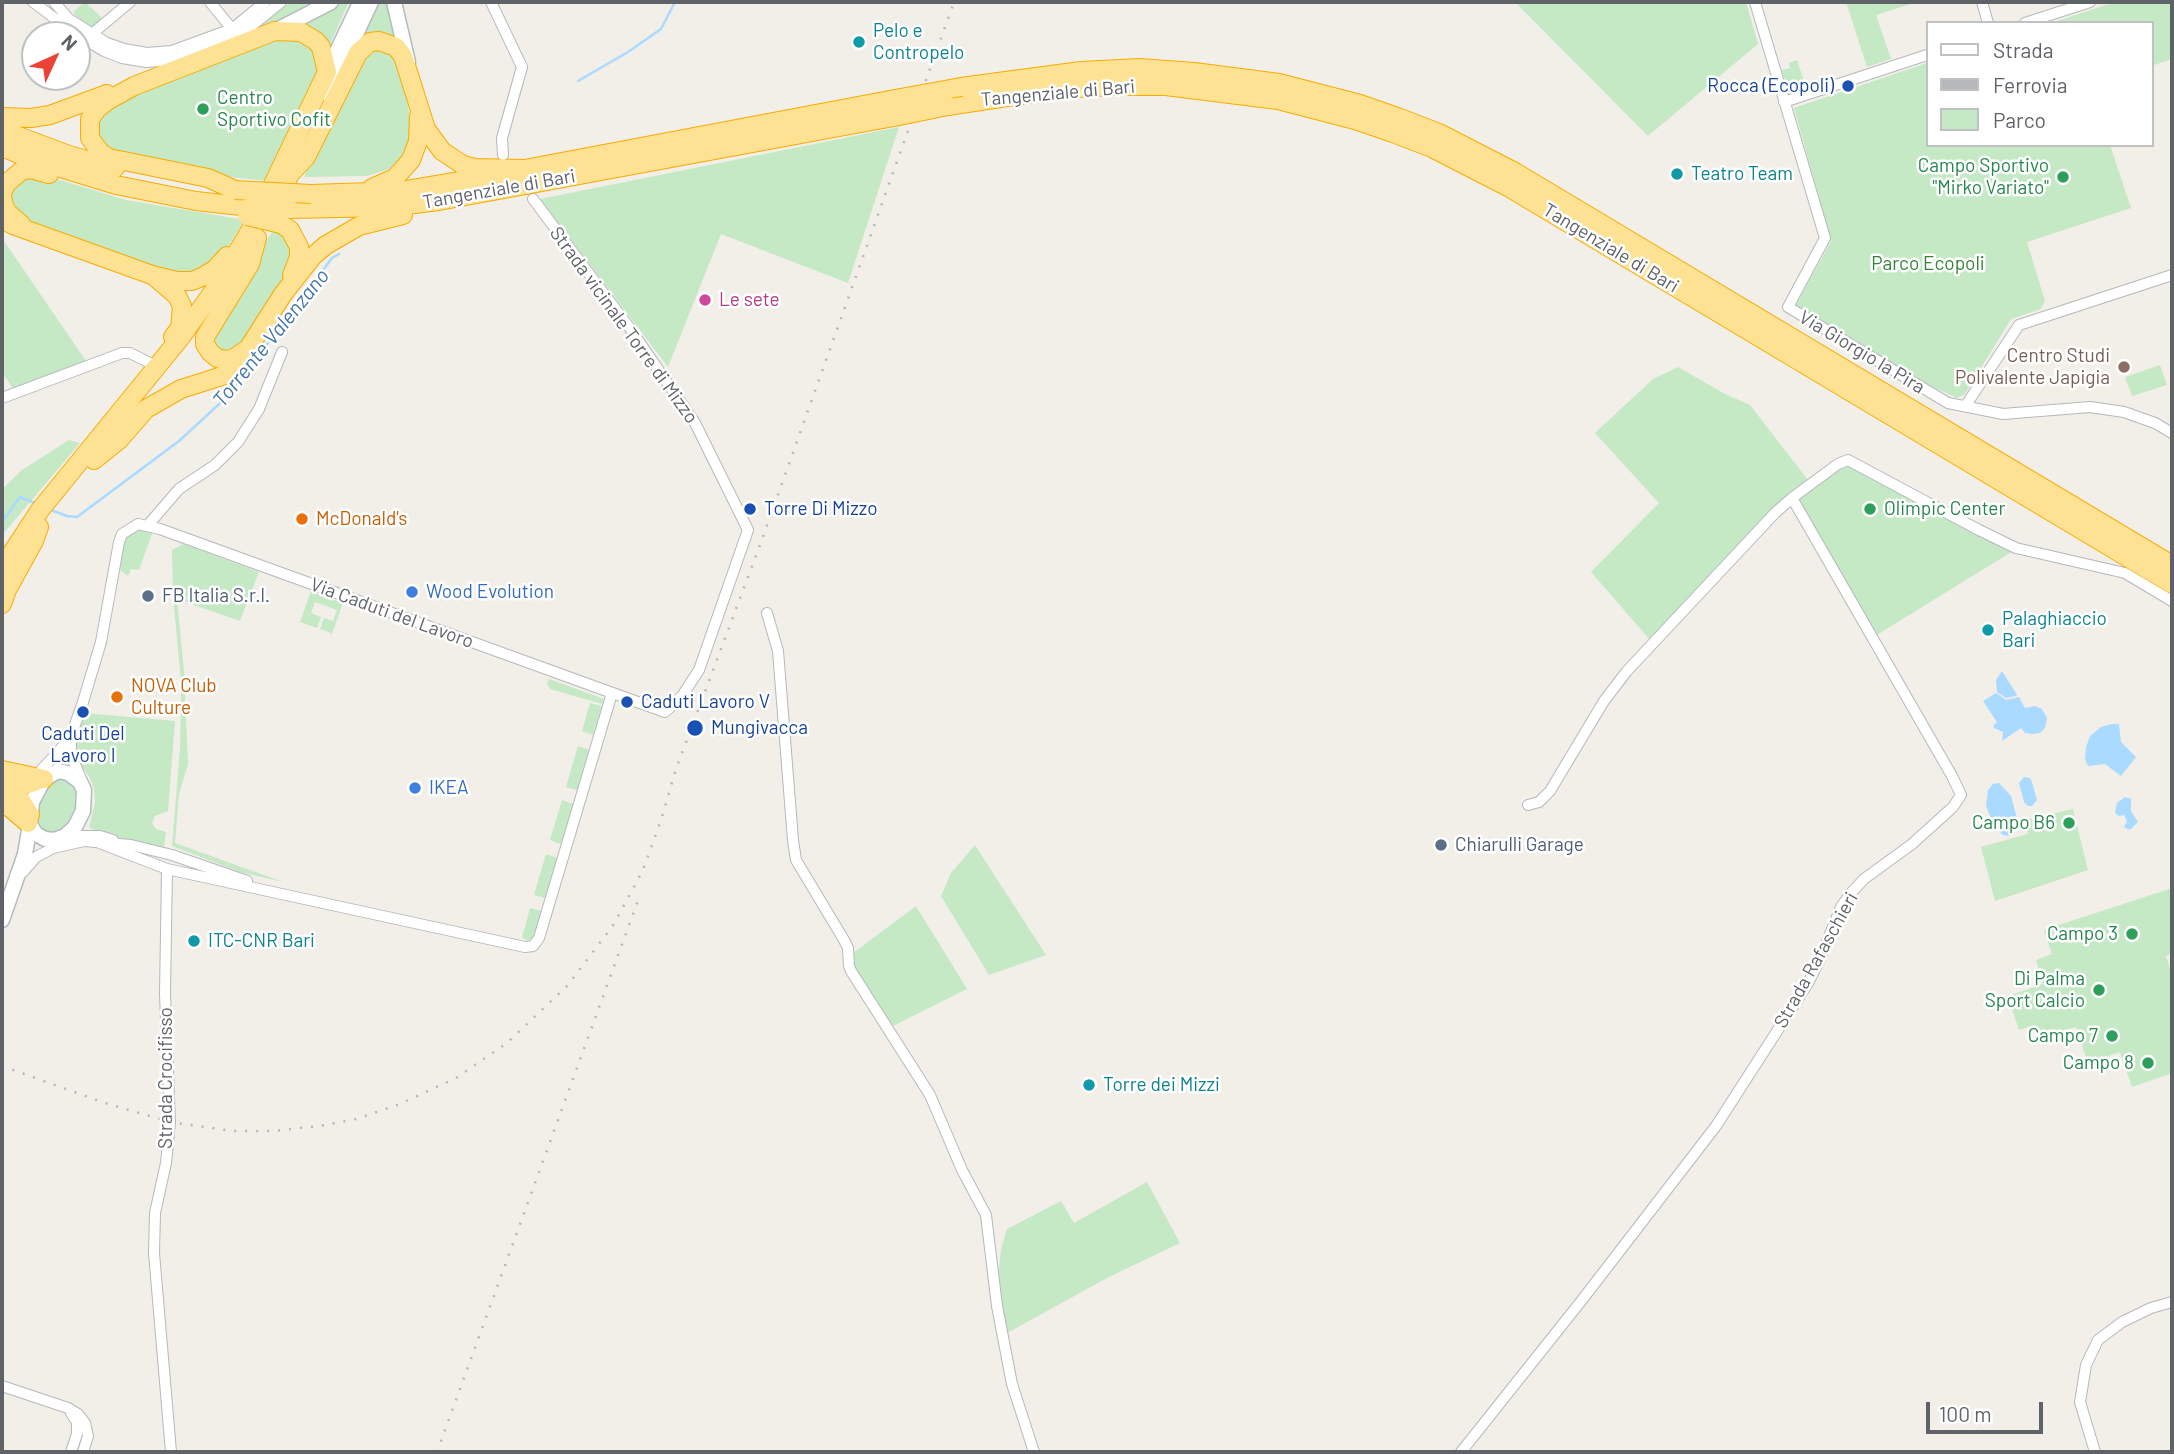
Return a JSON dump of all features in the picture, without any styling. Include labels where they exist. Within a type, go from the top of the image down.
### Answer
[{"type":"highway","points":[[2,117],[31,118],[50,115],[134,86],[275,31],[301,32],[316,41],[324,54],[327,72],[252,222],[211,313],[174,363],[2,568]]},
{"type":"highway","points":[[2,219],[152,275],[177,281],[192,281],[202,277],[214,271],[224,260],[240,236],[306,157],[346,74],[370,42],[388,42],[396,47],[408,68],[419,108],[433,142],[452,159],[475,168],[524,169]]},
{"type":"highway","name":"Tangenziale di Bari","points":[[2,147],[31,159],[116,185],[196,201],[252,222],[439,201],[508,189],[897,107],[961,87],[1081,71],[1139,68],[1279,83],[1360,104],[1400,118],[1515,172],[2172,565]]},
{"type":"highway","points":[[134,86],[97,108],[90,119],[90,138],[100,152],[109,158],[208,178],[235,190]]},
{"type":"highway","name":"Tangenziale di Bari","points":[[2,130],[69,155],[126,172],[235,190],[354,193],[400,191],[897,107],[948,106],[1059,89],[1166,86],[1278,100],[1393,133],[1469,166],[1531,200],[2172,584]]},
{"type":"highway","points":[[354,193],[377,187],[395,178],[405,169],[418,141],[419,108]]},
{"type":"highway","points":[[37,233],[15,220],[6,212],[3,203],[2,193],[6,184],[21,171],[31,169],[95,188],[116,185]]},
{"type":"highway","points":[[94,460],[119,440],[146,409],[181,389],[222,376],[239,363],[283,294],[319,250],[341,235],[359,226],[465,205],[508,189]]},
{"type":"highway","points":[[283,294],[296,268],[299,247],[285,217]]},
{"type":"highway","points":[[246,350],[234,358],[217,358],[205,344],[205,337],[250,264],[252,222]]},
{"type":"highway","points":[[2,585],[40,520],[75,468],[200,311],[252,222]]},
{"type":"highway","points":[[127,404],[152,364],[180,328],[182,306],[177,296],[152,275]]},
{"type":"highway","points":[[2,551],[9,539],[40,520]]},
{"type":"highway","points":[[2,604],[34,541],[40,520]]},
{"type":"highway","points":[[2137,544],[2172,554]]},
{"type":"highway","points":[[2,770],[39,775]]},
{"type":"highway","points":[[2,785],[22,786],[39,775]]},
{"type":"highway","points":[[2,785],[20,799],[30,820]]},
{"type":"highway","points":[[2,801],[30,820]]},
{"type":"main road","points":[[275,31],[331,2]]},
{"type":"main road","points":[[327,72],[361,2]]},
{"type":"main road","points":[[290,174],[371,2]]},
{"type":"main road","points":[[394,2],[408,68]]},
{"type":"main road","points":[[4,914],[25,854],[32,802],[39,775],[58,771],[68,773],[80,782],[85,800],[80,819],[65,836],[54,840],[45,839],[36,834],[30,820]]},
{"type":"street","points":[[33,2],[58,21]]},
{"type":"street","points":[[54,2],[69,19],[92,34],[124,49],[147,53],[173,51],[232,29],[265,2]]},
{"type":"street","points":[[92,34],[130,2]]},
{"type":"street","points":[[210,2],[232,29]]},
{"type":"street","points":[[91,44],[122,58],[146,62],[175,60],[239,36],[281,2]]},
{"type":"street","points":[[491,2],[522,67],[502,138],[503,155]]},
{"type":"street","name":"Via Giorgio la Pira","points":[[1755,2],[1825,238],[1788,307],[1948,403],[1966,405]]},
{"type":"street","points":[[1982,2],[1987,21]]},
{"type":"street","points":[[2031,21],[2090,2]]},
{"type":"street","points":[[1784,102],[1926,55]]},
{"type":"street","name":"Strada vicinale Torre di Mizzo","points":[[533,199],[629,327],[695,423],[748,530]]},
{"type":"street","points":[[2172,275],[2019,325],[1966,405],[2003,414],[2082,407],[2113,410],[2155,423],[2172,433]]},
{"type":"street","points":[[84,790],[83,781],[71,755],[72,733],[101,642],[119,542],[129,527],[148,525],[179,489],[215,465],[238,442],[259,409],[282,352]]},
{"type":"street","points":[[2,398],[122,353],[130,353],[152,364]]},
{"type":"street","points":[[1528,805],[1539,802],[1550,791],[1604,701],[1627,671],[1775,513],[1838,464],[1848,460],[2016,548],[2125,573],[2172,601]]},
{"type":"street","name":"Strada Rafaschieri","points":[[1461,1452],[1716,1126],[1808,983],[1841,907],[1851,893],[1864,878],[1912,844],[1953,807],[1961,796],[1792,498]]},
{"type":"street","name":"Via Caduti del Lavoro","points":[[148,525],[665,712],[682,696],[699,670],[748,530]]},
{"type":"street","points":[[767,614],[778,651],[796,860],[844,940],[848,948],[849,966],[920,1076],[962,1171],[986,1215],[1012,1384],[1034,1452]]},
{"type":"street","points":[[97,842],[167,869],[525,947],[533,946],[539,938],[612,694]]},
{"type":"street","points":[[39,775],[72,733]]},
{"type":"street","points":[[65,836],[100,836],[172,855],[291,896]]},
{"type":"street","points":[[16,881],[36,857],[53,848],[73,842],[131,845]]},
{"type":"street","name":"Strada Crocifisso","points":[[167,869],[165,994],[170,1122],[166,1163],[155,1213],[154,1252],[171,1452]]},
{"type":"street","points":[[2095,1452],[2080,1402],[2086,1365],[2098,1340],[2122,1322],[2151,1308],[2172,1302]]},
{"type":"street","points":[[2,1386],[68,1408],[78,1414],[85,1423],[88,1436],[83,1452]]},
{"type":"street","points":[[68,1408],[76,1422],[77,1434],[71,1452]]},
{"type":"green space","points":[[85,2],[102,18],[91,28],[91,21],[82,21],[74,11]]},
{"type":"green space","points":[[291,2],[318,2],[242,38],[262,24]]},
{"type":"green space","points":[[349,2],[329,46],[299,24],[324,13]]},
{"type":"green space","points":[[378,2],[390,2],[399,41],[356,48]]},
{"type":"green space","points":[[1515,2],[1746,2],[1758,44],[1648,136]]},
{"type":"green space","points":[[1846,2],[1917,2],[1876,15],[1891,59],[1867,67]]},
{"type":"green space","points":[[2115,2],[2172,2],[2172,59],[2153,65],[2153,21],[2057,21]]},
{"type":"green space","name":"Centro Sportivo Cofit","points":[[287,37],[297,38],[313,48],[320,67],[267,181],[209,175],[100,147],[97,116],[147,87]]},
{"type":"green space","points":[[385,46],[397,60],[407,101],[412,130],[407,151],[389,169],[367,176],[304,177],[353,72],[371,51]]},
{"type":"green space","points":[[1797,60],[1806,87],[1788,92],[1782,70],[1790,68],[1789,63]]},
{"type":"green space","name":"Parco Ecopoli","points":[[1926,63],[1926,147],[2111,147],[2131,208],[2027,242],[2045,301],[2041,309],[2011,319],[1965,394],[1957,398],[1931,386],[1796,305],[1831,241],[1794,108]]},
{"type":"green space","points":[[899,127],[848,283],[721,234],[668,367],[540,199]]},
{"type":"green space","points":[[34,172],[126,200],[245,220],[212,267],[177,277],[16,216],[7,189]]},
{"type":"green space","points":[[275,227],[287,234],[293,265],[242,346],[234,354],[214,351],[210,332]]},
{"type":"green space","points":[[2,238],[88,364],[14,390],[2,372]]},
{"type":"green space","points":[[2160,365],[2167,385],[2132,396],[2125,377]]},
{"type":"green space","name":"Olimpic Center","points":[[1678,367],[1750,405],[1812,485],[1843,460],[2013,551],[1875,636],[1792,492],[1651,641],[1591,572],[1659,503],[1595,433],[1653,379]]},
{"type":"green space","points":[[69,440],[80,443],[2,535],[2,489],[22,470]]},
{"type":"green space","points":[[141,529],[153,531],[139,570],[131,569],[128,576],[120,570],[123,546],[128,536]]},
{"type":"green space","points":[[184,544],[259,572],[240,621],[177,599],[184,672],[188,764],[179,794],[175,843],[283,882],[240,872],[172,846],[180,748],[181,681],[173,596],[172,550]]},
{"type":"green space","points":[[311,591],[343,603],[330,639],[331,633],[320,629],[324,618],[333,621],[337,610],[315,602],[311,613],[321,617],[317,628],[300,622]]},
{"type":"green space","points":[[549,679],[604,699],[602,704],[550,689],[547,683]]},
{"type":"green space","points":[[590,703],[602,706],[593,735],[582,731]]},
{"type":"green space","points":[[84,713],[175,721],[168,811],[155,816],[152,823],[156,829],[166,832],[164,847],[98,833],[89,827],[95,803],[94,788],[89,776],[76,760],[73,744]]},
{"type":"green space","points":[[578,746],[589,750],[577,790],[566,787]]},
{"type":"green space","points":[[63,777],[76,787],[77,808],[74,819],[57,834],[42,832],[37,823],[40,795],[54,779]]},
{"type":"green space","points":[[562,800],[573,804],[561,844],[550,840]]},
{"type":"green space","points":[[2073,809],[2088,870],[1995,901],[1981,847],[2028,834],[2025,820]]},
{"type":"green space","points":[[975,845],[1046,955],[989,975],[941,896],[951,873]]},
{"type":"green space","points":[[546,854],[557,858],[545,898],[534,895]]},
{"type":"green space","name":"Di Palma Sport Calcio","points":[[2172,888],[2172,953],[2166,956],[2172,975],[2172,1073],[2132,1087],[2120,1052],[2088,1063],[2076,1027],[2039,1039],[2035,1025],[2019,1030],[2008,996],[2043,984],[2036,960],[2052,954],[2044,930]]},
{"type":"green space","points":[[916,906],[967,989],[889,1028],[851,971],[853,953]]},
{"type":"green space","points":[[530,908],[542,911],[533,938],[528,940],[522,938]]},
{"type":"green space","points":[[1147,1182],[1180,1243],[1107,1278],[1007,1333],[998,1281],[1001,1249],[1007,1229],[1061,1201],[1074,1223]]},
{"type":"water","points":[[2002,671],[2016,696],[2006,698],[1997,692],[1996,680]]},
{"type":"water","points":[[1996,693],[2006,700],[2019,697],[2025,708],[2035,706],[2042,709],[2047,718],[2045,728],[2040,733],[2032,734],[2025,733],[2021,728],[2002,741],[2003,732],[1994,728],[1997,722],[1983,701]]},
{"type":"water","points":[[2119,724],[2121,742],[2136,757],[2121,776],[2105,764],[2088,766],[2085,759],[2090,736],[2101,727]]},
{"type":"water","points":[[2024,777],[2030,778],[2037,800],[2032,806],[2024,802],[2019,783]]},
{"type":"water","points":[[1999,783],[2011,796],[2017,818],[2016,828],[2009,836],[2003,835],[1995,827],[1986,806],[1988,790],[1993,784]]},
{"type":"water","points":[[2125,797],[2131,799],[2131,811],[2138,822],[2130,830],[2124,827],[2127,821],[2124,815],[2115,813],[2117,803]]},
{"type":"waterway","name":"Torrente Valenzano","points":[[578,81],[661,29],[675,2]]},
{"type":"waterway","name":"Torrente Valenzano","points":[[51,510],[77,517],[179,441],[229,395],[332,258],[339,254]]},
{"type":"waterway","points":[[2,522],[20,497],[35,503]]},
{"type":"railway","points":[[2,1066],[105,1103],[170,1122],[233,1131],[273,1131],[319,1126],[356,1119],[400,1104],[456,1078],[507,1043],[568,985],[614,924],[643,870],[676,769],[760,545],[954,2]]},
{"type":"railway","points":[[437,1452],[640,895]]},
{"type":"place","name":"Pelo e Contropelo","points":[[859,42]]},
{"type":"place","name":"Rocca (Ecopoli)","points":[[1848,86]]},
{"type":"place","name":"Centro Sportivo Cofit","points":[[203,109]]},
{"type":"place","name":"Teatro Team","points":[[1677,174]]},
{"type":"place","name":"Campo Sportivo \"Mirko Variato\"","points":[[2063,177]]},
{"type":"place","name":"Le sete","points":[[705,300]]},
{"type":"place","name":"Centro Studi Polivalente Japigia","points":[[2124,367]]},
{"type":"place","name":"Torre Di Mizzo","points":[[750,509]]},
{"type":"place","name":"Olimpic Center","points":[[1870,509]]},
{"type":"place","name":"McDonald's","points":[[302,519]]},
{"type":"place","name":"Wood Evolution","points":[[412,592]]},
{"type":"place","name":"FB Italia S.r.l.","points":[[148,596]]},
{"type":"place","name":"Palaghiaccio Bari","points":[[1988,630]]},
{"type":"place","name":"NOVA Club Culture","points":[[117,697]]},
{"type":"place","name":"Caduti Lavoro V","points":[[627,702]]},
{"type":"place","name":"Caduti Del Lavoro I","points":[[83,712]]},
{"type":"place","name":"Mungivacca","points":[[695,728]]},
{"type":"place","name":"IKEA","points":[[415,788]]},
{"type":"place","name":"Campo B6","points":[[2069,823]]},
{"type":"place","name":"Chiarulli Garage","points":[[1441,845]]},
{"type":"place","name":"Campo 3","points":[[2132,934]]},
{"type":"place","name":"ITC-CNR Bari","points":[[194,941]]},
{"type":"place","name":"Di Palma Sport Calcio","points":[[2099,990]]},
{"type":"place","name":"Campo 7","points":[[2112,1036]]},
{"type":"place","name":"Campo 8","points":[[2148,1063]]},
{"type":"place","name":"Torre dei Mizzi","points":[[1089,1085]]}]
